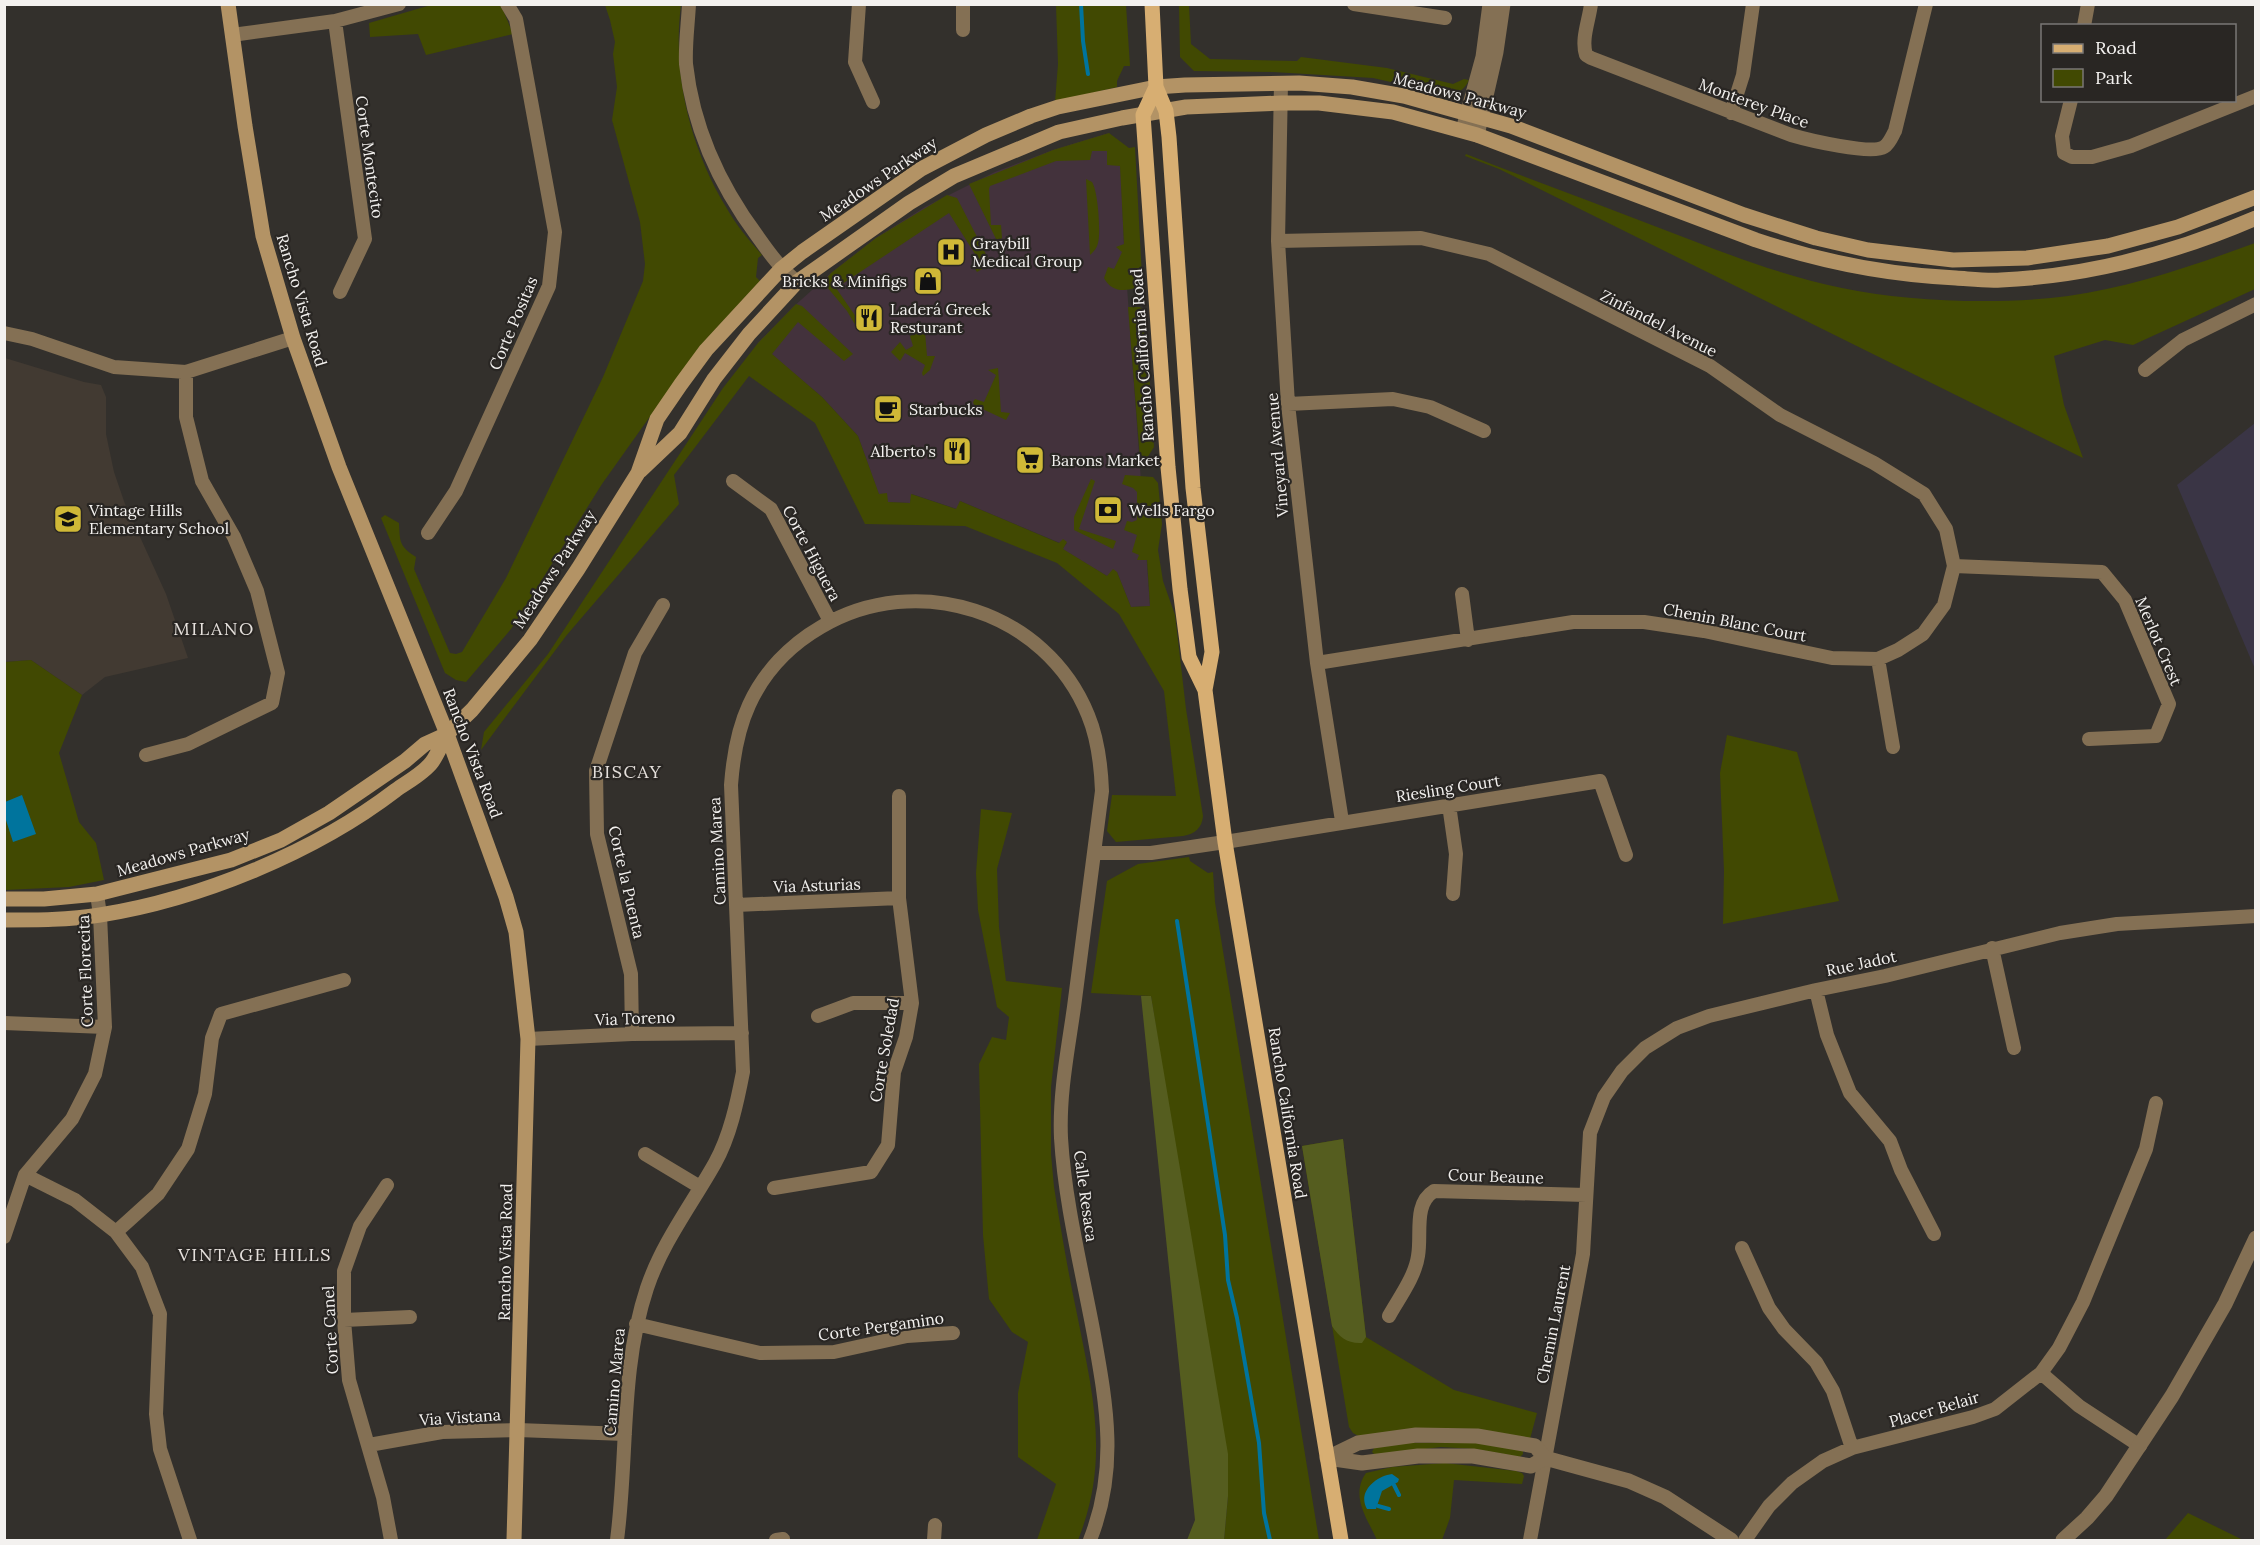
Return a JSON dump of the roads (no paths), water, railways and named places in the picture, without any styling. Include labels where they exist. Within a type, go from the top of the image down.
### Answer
[{"type":"main road","name":"Rancho Vista Road","points":[[228,4],[263,236],[293,338],[339,467],[447,734],[506,897],[516,932],[528,1039],[514,1540]]},
{"type":"main road","name":"Rancho California Road","points":[[1152,4],[1156,87],[1166,111],[1194,488],[1212,652],[1205,690],[1225,842],[1341,1540]]},
{"type":"main road","name":"Meadows Parkway","points":[[4,920],[45,920],[100,915],[174,898],[241,875],[309,845],[371,809],[432,763],[447,734],[472,710],[530,640],[578,569],[638,473],[657,419],[681,384],[706,350],[781,269],[921,169],[959,148],[1058,107],[1156,87],[1281,83],[1330,85],[1376,91],[1430,102],[1511,126],[1744,215],[1816,238],[1869,250],[1953,260],[2027,258],[2087,250],[2135,240],[2178,227],[2256,197]]},
{"type":"main road","name":"Rancho California Road","points":[[1156,87],[1143,115],[1168,466],[1189,657],[1205,690]]},
{"type":"main road","name":"Meadows Parkway","points":[[638,473],[680,433],[714,378],[749,334],[797,282],[909,203],[954,176],[1059,132],[1186,107],[1319,103],[1393,112],[1470,133],[1756,240],[1821,260],[1897,274],[2000,280],[2102,268],[2176,249],[2256,218]]},
{"type":"main road","points":[[1168,466],[1182,480],[1192,564],[1204,586]]},
{"type":"main road","name":"Meadows Parkway","points":[[4,899],[44,899],[97,894],[231,860],[281,840],[329,813],[405,761],[425,744],[447,734]]},
{"type":"street","points":[[232,35],[335,21],[399,4]]},
{"type":"street","name":"Corte Positas","points":[[428,533],[456,491],[549,286],[555,232],[516,20],[507,4]]},
{"type":"street","points":[[689,4],[686,63],[698,125],[715,169],[745,220],[781,269],[797,282]]},
{"type":"street","points":[[859,4],[855,62],[873,102]]},
{"type":"street","points":[[963,4],[963,30]]},
{"type":"street","points":[[1354,4],[1445,18]]},
{"type":"street","points":[[1475,115],[1490,4]]},
{"type":"street","points":[[1470,133],[1496,52],[1503,4]]},
{"type":"street","name":"Monterey Place","points":[[1591,4],[1584,47],[1586,55],[1591,58],[1791,135],[1818,143],[1877,150],[1885,147],[1894,131],[1926,4]]},
{"type":"street","points":[[1731,113],[1743,75],[1753,4]]},
{"type":"street","points":[[2084,24],[2088,4]]},
{"type":"street","name":"Corte Montecito","points":[[335,21],[365,239],[340,292]]},
{"type":"street","name":"Vineyard Avenue","points":[[1281,83],[1278,242],[1288,404],[1317,663],[1342,821]]},
{"type":"street","points":[[2070,102],[2062,136],[2064,153],[2072,157],[2092,157],[2131,146],[2256,96]]},
{"type":"street","name":"Zinfandel Avenue","points":[[1278,242],[1421,237],[1489,254],[1710,366],[1780,415],[1874,463],[1924,494],[1946,529],[1954,566]]},
{"type":"street","points":[[2145,370],[2183,340],[2256,304]]},
{"type":"street","points":[[4,333],[32,339],[114,367],[186,372],[293,338]]},
{"type":"street","points":[[146,755],[188,744],[272,703],[278,673],[257,591],[234,537],[202,481],[186,417],[186,372]]},
{"type":"street","points":[[1288,404],[1393,399],[1430,407],[1484,431]]},
{"type":"street","name":"Corte Higuera","points":[[733,481],[771,509],[830,621]]},
{"type":"street","name":"Chenin Blanc Court","points":[[1317,663],[1573,622],[1644,622],[1704,631],[1832,658],[1878,659],[1898,650],[1923,634],[1944,605],[1954,566]]},
{"type":"street","name":"Merlot Crest","points":[[1954,566],[2102,572],[2125,600],[2169,704],[2156,736],[2089,739]]},
{"type":"street","points":[[1462,594],[1468,640]]},
{"type":"street","name":"Camino Marea","points":[[617,1540],[629,1364],[636,1324],[648,1285],[665,1246],[716,1162],[737,1103],[743,1072],[731,785],[737,739],[749,705],[766,674],[788,650],[830,621],[869,606],[903,601],[936,601],[965,607],[1015,629],[1040,647],[1062,669],[1088,715],[1101,766],[1102,791],[1094,854]]},
{"type":"street","name":"Corte la Puenta","points":[[632,1034],[632,974],[597,834],[596,771],[635,652],[663,605]]},
{"type":"street","points":[[1878,659],[1893,747]]},
{"type":"street","name":"Riesling Court","points":[[1094,854],[1151,852],[1225,842],[1342,821],[1600,781],[1626,855]]},
{"type":"street","name":"Corte Soledad","points":[[774,1188],[871,1172],[888,1145],[894,1072],[906,1037],[912,1003],[899,898],[899,796]]},
{"type":"street","points":[[1449,805],[1456,854],[1453,894]]},
{"type":"street","name":"Calle Resaca","points":[[1090,1540],[1102,1502],[1107,1474],[1109,1434],[1105,1395],[1066,1190],[1061,1136],[1064,1077],[1094,854]]},
{"type":"street","name":"Corte Florecita","points":[[4,1237],[25,1175],[72,1119],[95,1074],[105,1027],[97,894]]},
{"type":"street","name":"Via Asturias","points":[[736,905],[899,898]]},
{"type":"street","name":"Rue Jadot","points":[[1586,1195],[1590,1133],[1604,1097],[1622,1071],[1645,1048],[1677,1028],[1709,1016],[1886,976],[2060,933],[2117,924],[2256,916]]},
{"type":"street","points":[[1992,948],[2014,1048]]},
{"type":"street","points":[[116,1232],[158,1194],[188,1149],[205,1094],[212,1038],[221,1014],[344,980]]},
{"type":"street","points":[[1816,990],[1827,1035],[1850,1093],[1890,1142],[1934,1234]]},
{"type":"street","points":[[818,1016],[853,1003],[912,1003]]},
{"type":"street","points":[[4,1023],[105,1027]]},
{"type":"street","name":"Via Toreno","points":[[528,1039],[742,1032]]},
{"type":"street","name":"Placer Belair","points":[[1745,1540],[1769,1506],[1792,1483],[1823,1461],[1852,1448],[1973,1417],[1995,1409],[2041,1373],[2059,1348],[2083,1302],[2146,1149],[2156,1103]]},
{"type":"street","points":[[645,1154],[700,1187]]},
{"type":"street","points":[[25,1175],[75,1200],[116,1232],[142,1267],[160,1314],[156,1414],[160,1449],[190,1540]]},
{"type":"street","name":"Corte Canel","points":[[387,1185],[360,1226],[344,1271],[344,1320],[349,1380],[383,1497],[391,1540]]},
{"type":"street","name":"Cour Beaune","points":[[1389,1316],[1410,1279],[1418,1258],[1421,1207],[1426,1196],[1434,1191],[1586,1195]]},
{"type":"street","name":"Chemin Laurent","points":[[1530,1540],[1583,1254],[1586,1195]]},
{"type":"street","points":[[2063,1540],[2106,1496],[2140,1446],[2200,1351],[2256,1238]]},
{"type":"street","points":[[1742,1248],[1769,1308],[1784,1329],[1816,1362],[1833,1391],[1852,1448]]},
{"type":"street","points":[[344,1320],[410,1317]]},
{"type":"street","name":"Corte Pergamino","points":[[636,1324],[760,1353],[834,1352],[907,1336],[953,1333]]},
{"type":"street","points":[[2041,1373],[2079,1406],[2140,1446]]},
{"type":"street","name":"Via Vistana","points":[[369,1446],[442,1432],[518,1430],[625,1434]]},
{"type":"street","points":[[1327,1458],[1358,1443],[1416,1435],[1448,1434],[1502,1439],[1535,1446],[1545,1458],[1629,1481],[1665,1497],[1731,1540]]},
{"type":"street","points":[[1327,1458],[1362,1463],[1418,1456],[1473,1456],[1531,1466],[1545,1458]]},
{"type":"street","points":[[934,1540],[935,1525]]},
{"type":"water","points":[[22,795],[36,834],[13,842],[5,817],[5,802]]},
{"type":"water","points":[[1392,1474],[1399,1479],[1398,1482],[1382,1491],[1376,1509],[1367,1509],[1364,1497],[1366,1491],[1374,1481]]},
{"type":"waterway","points":[[1081,4],[1088,74]]},
{"type":"waterway","points":[[1177,921],[1225,1235],[1228,1280],[1259,1443],[1264,1513],[1270,1540]]},
{"type":"waterway","points":[[1394,1485],[1399,1495]]},
{"type":"waterway","points":[[1378,1506],[1389,1509]]},
{"type":"place","name":"Graybill Medical Group","points":[[951,252]]},
{"type":"place","name":"Bricks & Minifigs","points":[[928,281]]},
{"type":"place","name":"Laderá Greek Resturant","points":[[869,318]]},
{"type":"place","name":"Starbucks","points":[[888,409]]},
{"type":"place","name":"Alberto's","points":[[957,451]]},
{"type":"place","name":"Barons Market","points":[[1030,460]]},
{"type":"place","name":"Wells Fargo","points":[[1108,510]]},
{"type":"place","name":"Vintage Hills Elementary School","points":[[68,519]]},
{"type":"district","name":"MILANO","points":[[214,628]]},
{"type":"district","name":"BISCAY","points":[[627,771]]},
{"type":"district","name":"VINTAGE HILLS","points":[[255,1254]]}]
